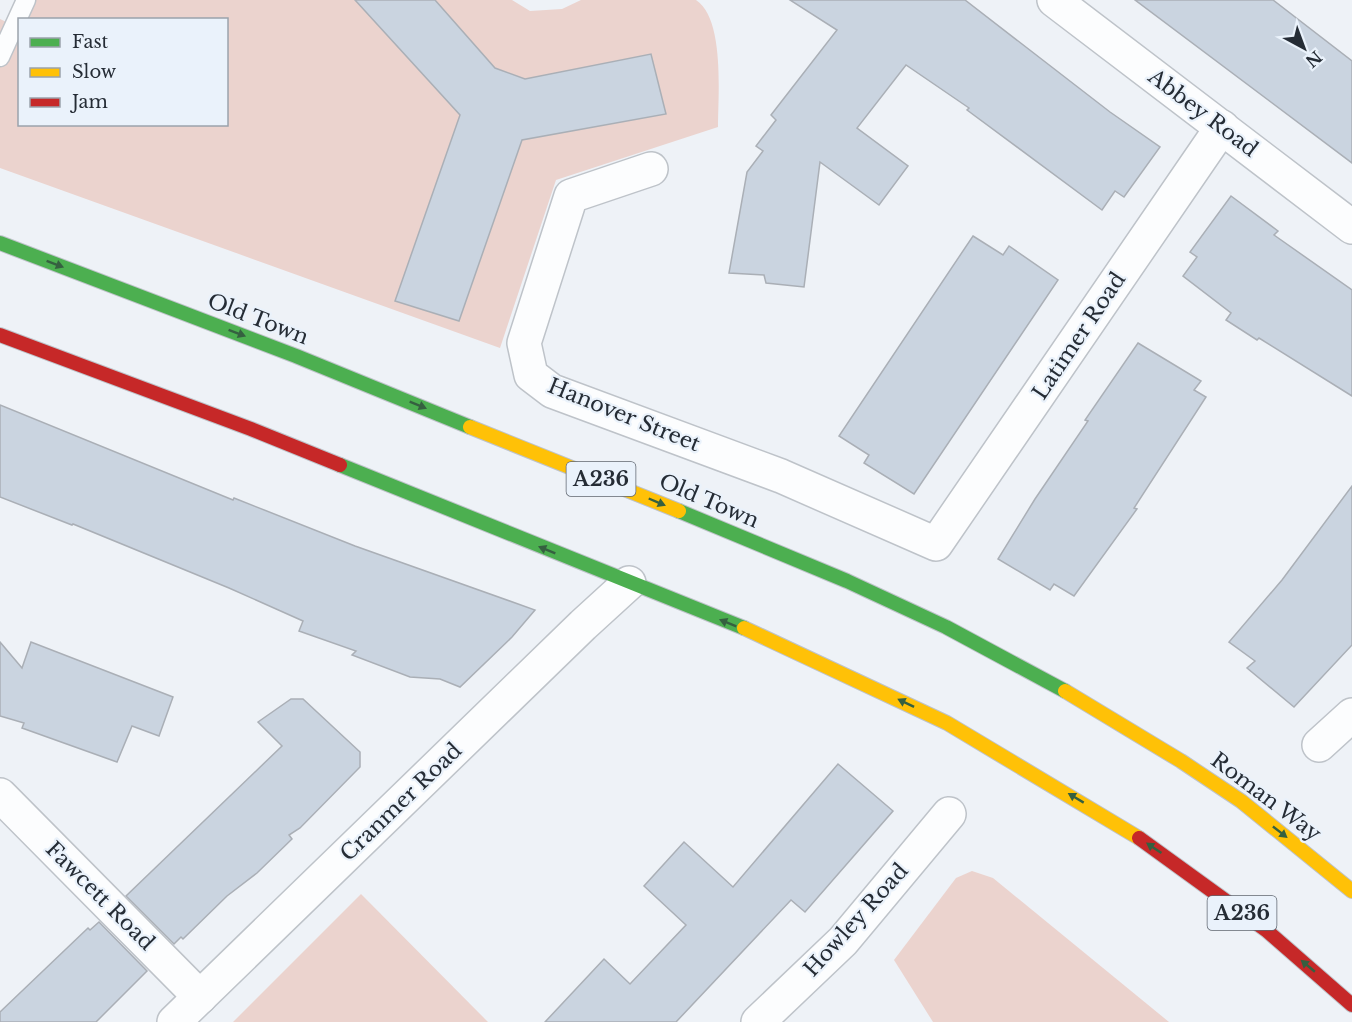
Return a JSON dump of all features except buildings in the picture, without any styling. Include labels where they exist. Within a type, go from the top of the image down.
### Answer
[{"type":"main road","name":"Old Town","points":[[0,243],[307,360],[626,489],[847,582],[990,649],[1181,761]]},
{"type":"main road","name":"A236","points":[[0,336],[251,429],[750,631],[947,723],[1126,829],[1266,930],[1352,1005]]},
{"type":"main road","name":"Roman Way","points":[[1181,761],[1240,801],[1352,891]]},
{"type":"street","name":"Abbey Road","points":[[1054,0],[1352,226]]},
{"type":"street","name":"Latimer Road","points":[[936,544],[1222,127]]},
{"type":"street","name":"Hanover Street","points":[[651,169],[571,196],[524,343],[531,375],[552,390],[781,476],[936,544]]},
{"type":"street","name":"Cranmer Road","points":[[174,1022],[629,583]]},
{"type":"street","points":[[1319,745],[1352,715]]},
{"type":"street","name":"Fawcett Road","points":[[0,795],[200,997]]},
{"type":"street","name":"Howley Road","points":[[758,1022],[843,941],[949,814]]},
{"type":"lane","points":[[0,57],[26,0]]},
{"type":"shaded area","points":[[26,0],[355,0],[460,115],[395,301],[459,321],[522,140],[666,114],[651,54],[525,79],[495,68],[435,0],[512,0],[530,11],[562,9],[581,0],[696,0],[705,10],[712,24],[716,40],[719,78],[718,127],[556,180],[500,348],[0,168],[0,19],[15,26],[18,19],[18,126],[228,126],[228,18],[18,18]]},
{"type":"shaded area","points":[[972,871],[993,878],[1169,1022],[933,1022],[894,960],[956,878]]},
{"type":"shaded area","points":[[361,894],[488,1022],[233,1022]]},
{"type":"traffic: fast","points":[[0,243],[296,356],[470,427]]},
{"type":"traffic: fast","points":[[340,465],[744,628]]},
{"type":"traffic: fast","points":[[679,511],[847,581],[946,627],[1065,691]]},
{"type":"traffic: slow","points":[[470,427],[679,511]]},
{"type":"traffic: slow","points":[[744,628],[947,723],[1139,838]]},
{"type":"traffic: slow","points":[[1065,691],[1181,761],[1241,801],[1352,891]]},
{"type":"traffic: jam","points":[[0,335],[251,429],[340,465]]},
{"type":"traffic: jam","points":[[1139,838],[1266,930],[1352,1005]]}]
